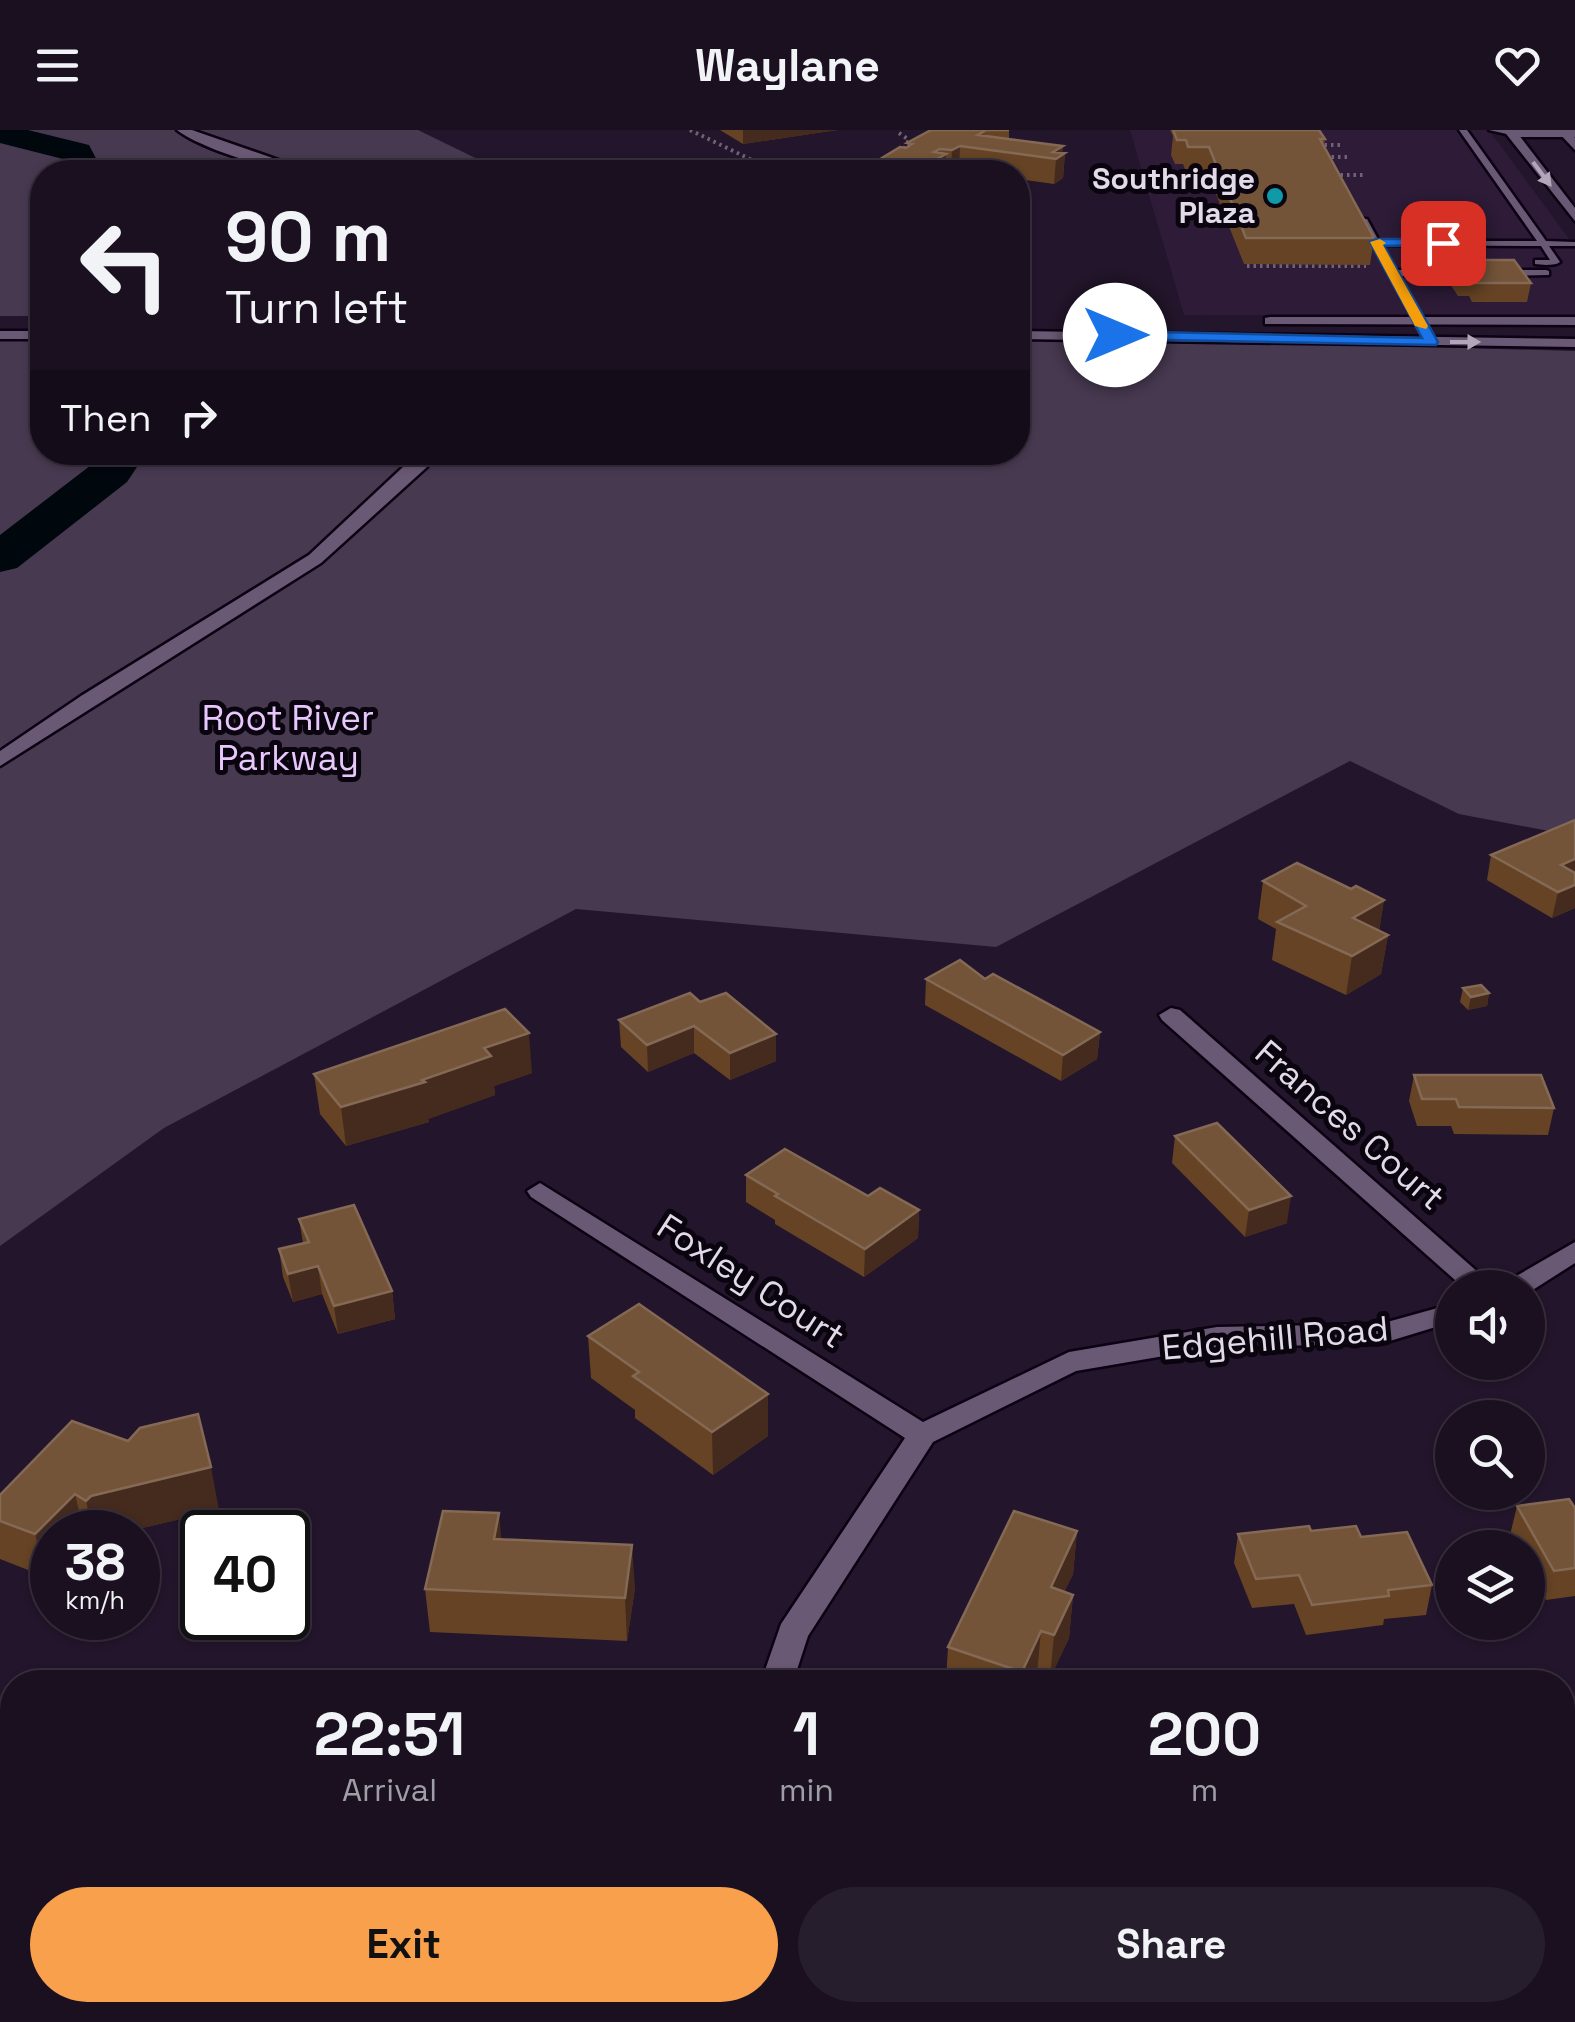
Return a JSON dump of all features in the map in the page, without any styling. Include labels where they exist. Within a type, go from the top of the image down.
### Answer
[{"type":"street","points":[[182,130],[206,142],[267,160]]},
{"type":"street","points":[[1510,131],[1567,132],[1575,146]]},
{"type":"street","points":[[1510,131],[1575,217]]},
{"type":"street","points":[[0,320],[30,320]]},
{"type":"street","points":[[1030,320],[1208,320]]},
{"type":"street","points":[[1247,321],[1575,321]]},
{"type":"street","points":[[1418,321],[1431,342]]},
{"type":"street","points":[[0,335],[30,335]]},
{"type":"street","points":[[1030,335],[1575,343]]},
{"type":"street","points":[[0,760],[88,700],[315,559],[419,465]]},
{"type":"street","name":"Frances Court","points":[[1171,1014],[1462,1270]]},
{"type":"street","name":"Foxley Court","points":[[540,1191],[922,1435]]},
{"type":"street","points":[[1545,1270],[1575,1251]]},
{"type":"street","name":"Edgehill Road","points":[[922,1435],[1068,1362],[1216,1337],[1380,1334],[1435,1318]]},
{"type":"street","points":[[781,1670],[793,1633],[922,1435]]},
{"type":"lane","points":[[1463,130],[1556,262],[1538,262]]},
{"type":"lane","points":[[1493,130],[1510,131]]},
{"type":"lane","points":[[1358,209],[1418,321]]},
{"type":"lane","points":[[1376,242],[1575,244]]},
{"type":"lane","points":[[1392,273],[1459,273]]},
{"type":"lane","points":[[1495,273],[1546,274]]},
{"type":"path","points":[[690,130],[751,160]]},
{"type":"path","points":[[896,160],[909,142],[898,133]]},
{"type":"path","points":[[1319,164],[1324,164],[1313,144],[1342,144]]},
{"type":"path","points":[[1320,157],[1349,157]]},
{"type":"path","points":[[1325,175],[1363,175]]},
{"type":"path","points":[[1246,266],[1374,266]]},
{"type":"shaded area","points":[[1130,130],[1489,130],[1575,247],[1575,316],[1184,315]]},
{"type":"green space","points":[[0,130],[418,130],[479,160],[30,160],[30,316],[0,316]]},
{"type":"green space","name":"Root River Parkway","points":[[0,340],[30,340],[30,465],[1030,465],[1030,340],[1575,351],[1575,836],[1459,814],[1350,761],[996,947],[576,909],[164,1128],[0,1246]]},
{"type":"building","points":[[931,130],[986,130],[978,135],[1063,146],[1053,152],[1065,153],[1056,159],[960,146],[934,152],[946,154],[935,160],[879,160],[912,144],[907,143]]},
{"type":"building","name":"Southridge Plaza","points":[[1173,130],[1319,130],[1325,139],[1320,139],[1374,238],[1246,238],[1209,147],[1188,147],[1186,140],[1177,140]]},
{"type":"building","points":[[1456,247],[1475,247],[1484,260],[1514,260],[1531,283],[1475,283],[1472,278],[1460,278],[1449,260],[1465,260]]},
{"type":"building","points":[[1575,820],[1575,859],[1561,865],[1575,873],[1575,885],[1558,892],[1491,855]]},
{"type":"building","points":[[1297,863],[1384,900],[1353,918],[1388,935],[1352,956],[1277,922],[1306,906],[1263,881]]},
{"type":"building","points":[[960,960],[985,979],[993,974],[1100,1032],[1063,1055],[926,979]]},
{"type":"building","points":[[1481,985],[1489,993],[1471,997],[1463,988]]},
{"type":"building","points":[[690,993],[700,1002],[726,993],[776,1034],[730,1053],[694,1026],[647,1045],[619,1020]]},
{"type":"building","points":[[505,1009],[529,1033],[484,1048],[491,1056],[422,1080],[425,1082],[341,1107],[314,1074]]},
{"type":"building","points":[[1414,1075],[1541,1075],[1554,1108],[1459,1107],[1456,1099],[1422,1099]]},
{"type":"building","points":[[1217,1123],[1291,1196],[1249,1210],[1175,1136]]},
{"type":"building","points":[[785,1149],[868,1196],[880,1188],[919,1210],[865,1249],[746,1175]]},
{"type":"building","points":[[354,1205],[392,1291],[334,1306],[318,1266],[288,1274],[279,1249],[309,1242],[299,1219]]},
{"type":"building","points":[[639,1304],[768,1394],[712,1432],[633,1376],[639,1372],[588,1336]]},
{"type":"building","points":[[198,1414],[211,1467],[91,1496],[86,1501],[75,1494],[59,1510],[30,1510],[30,1532],[0,1521],[0,1495],[72,1421],[128,1441],[140,1428]]},
{"type":"building","points":[[1569,1499],[1575,1508],[1575,1568],[1554,1571],[1545,1555],[1545,1530],[1531,1530],[1519,1510],[1545,1510],[1545,1502]]},
{"type":"building","points":[[443,1511],[499,1513],[494,1539],[632,1545],[625,1598],[425,1589]]},
{"type":"building","points":[[1014,1511],[1077,1531],[1051,1587],[1073,1595],[1054,1635],[1041,1631],[1023,1670],[948,1647]]},
{"type":"building","points":[[1309,1526],[1311,1531],[1356,1526],[1361,1537],[1407,1532],[1432,1585],[1388,1590],[1389,1596],[1312,1605],[1299,1575],[1256,1579],[1238,1534]]},
{"type":"waterway","points":[[0,133],[77,152],[81,160]]},
{"type":"waterway","points":[[0,558],[116,465]]},
{"type":"slow traffic","points":[[1380,243],[1376,242],[1422,326]]},
{"type":"place","name":"Southridge Plaza","points":[[1275,196]]},
{"type":"route","points":[[1115,335],[1431,342],[1376,242],[1443,243]]}]
